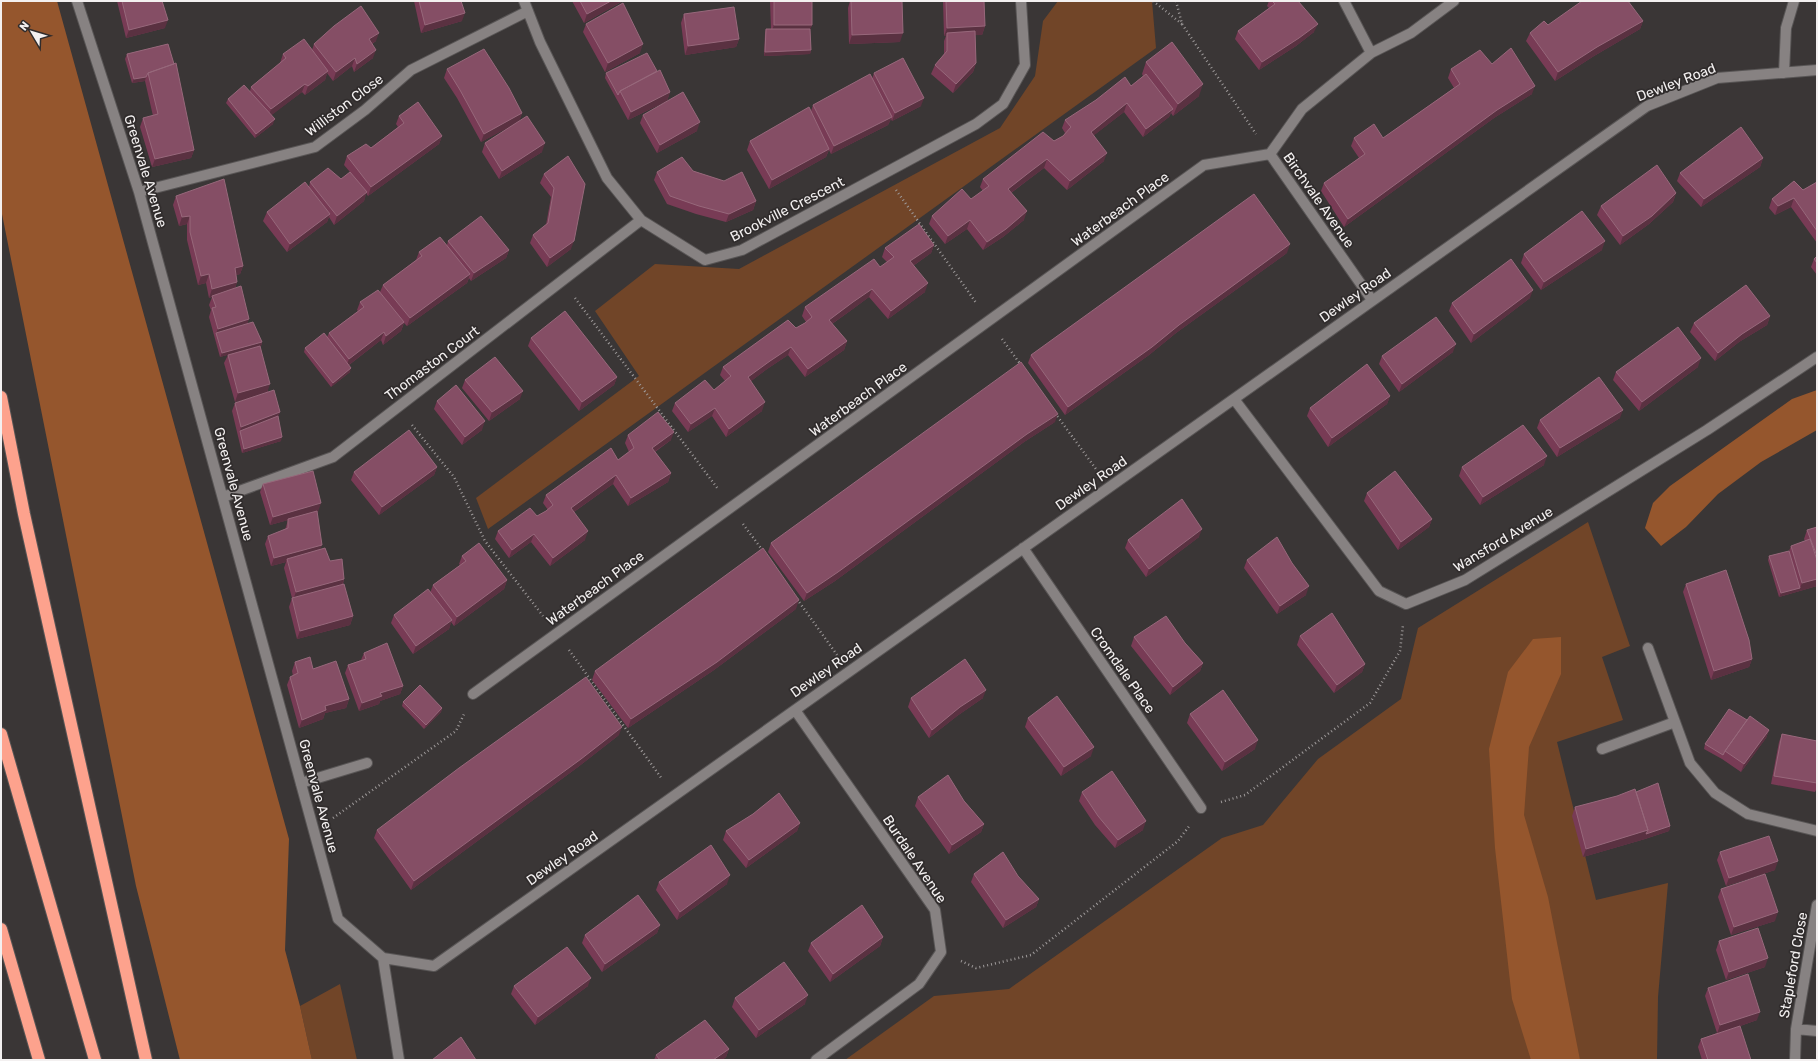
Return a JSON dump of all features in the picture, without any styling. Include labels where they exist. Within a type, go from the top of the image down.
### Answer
[{"type":"highway","points":[[1,397],[31,545],[146,1060]]},
{"type":"highway","points":[[1,734],[95,1060]]},
{"type":"highway","points":[[1,929],[39,1060]]},
{"type":"street","name":"Greenvale Avenue","points":[[77,1],[139,192],[338,920],[382,958]]},
{"type":"street","name":"Brookville Crescent","points":[[524,1],[540,42],[607,178],[641,220],[705,260],[742,250],[976,124],[1003,104],[1025,65],[1021,1]]},
{"type":"street","points":[[1344,1],[1371,53]]},
{"type":"street","name":"Birchvale Avenue","points":[[1372,300],[1270,154],[1302,109],[1371,53],[1410,33],[1454,1]]},
{"type":"street","points":[[1784,73],[1786,28],[1794,1]]},
{"type":"street","name":"Williston Close","points":[[139,192],[315,147],[365,110],[411,70],[528,11]]},
{"type":"street","name":"Dewley Road","points":[[382,958],[434,966],[1647,106],[1717,78],[1817,70]]},
{"type":"street","name":"Waterbeach Place","points":[[473,694],[1204,165],[1270,154]]},
{"type":"street","name":"Thomaston Court","points":[[223,497],[333,456],[641,220]]},
{"type":"street","name":"Wansford Avenue","points":[[1234,399],[1379,591],[1406,604],[1465,580],[1707,430],[1817,357]]},
{"type":"street","name":"Cromdale Place","points":[[1023,548],[1201,808]]},
{"type":"street","points":[[1648,648],[1690,763],[1715,793],[1748,814],[1817,831]]},
{"type":"street","name":"Burdale Avenue","points":[[795,710],[935,910],[941,952],[919,984],[816,1060]]},
{"type":"street","points":[[1602,749],[1675,722]]},
{"type":"street","points":[[301,783],[367,763]]},
{"type":"street","name":"Stapleford Close","points":[[1794,1060],[1796,1029],[1817,905]]},
{"type":"street","points":[[382,958],[399,1060]]},
{"type":"street","name":"Stapleford Close","points":[[1796,1029],[1817,1031]]},
{"type":"path","points":[[1153,1],[1182,24],[1270,154]]},
{"type":"path","points":[[1176,1],[1182,24]]},
{"type":"path","points":[[562,281],[763,552]]},
{"type":"path","points":[[397,407],[454,477],[485,541],[556,634],[674,796]]},
{"type":"path","points":[[795,596],[849,671]]},
{"type":"path","points":[[314,832],[456,731],[473,694]]},
{"type":"shaded area","points":[[1,1],[57,1],[289,839],[285,950],[300,1006],[312,1060],[180,1060],[136,886],[1,209]]},
{"type":"shaded area","points":[[1058,1],[1152,1],[1156,48],[488,529],[476,498],[639,376],[595,311],[655,264],[739,269],[1000,128],[1035,76],[1043,21]]},
{"type":"shaded area","points":[[1817,390],[1817,430],[1761,462],[1718,494],[1686,527],[1661,546],[1645,528],[1653,503],[1670,486],[1792,399]]},
{"type":"shaded area","points":[[1588,522],[1630,646],[1602,657],[1623,720],[1557,742],[1596,900],[1668,883],[1658,997],[1657,1060],[845,1060],[934,996],[1009,989],[1222,838],[1263,825],[1318,759],[1401,699],[1418,628]]},
{"type":"shaded area","points":[[1561,637],[1561,674],[1529,747],[1524,815],[1548,897],[1580,1060],[1531,1060],[1512,999],[1495,848],[1489,749],[1508,672],[1533,639]]},
{"type":"shaded area","points":[[340,984],[357,1060],[312,1060],[300,1006]]},
{"type":"building","points":[[122,1],[162,1],[168,20],[129,30]]},
{"type":"building","points":[[419,1],[461,1],[465,13],[425,25]]},
{"type":"building","points":[[580,1],[611,1],[587,14]]},
{"type":"building","points":[[774,1],[812,1],[812,25],[774,25]]},
{"type":"building","points":[[851,1],[902,1],[903,33],[852,35]]},
{"type":"building","points":[[946,1],[984,1],[985,26],[947,28]]},
{"type":"building","points":[[1272,1],[1298,1],[1318,24],[1262,62],[1238,31],[1275,4]]},
{"type":"building","points":[[1582,1],[1628,1],[1643,21],[1597,47],[1558,72],[1530,33],[1544,21],[1548,25]]},
{"type":"building","points":[[623,3],[643,44],[608,63],[586,24]]},
{"type":"building","points":[[361,6],[379,33],[369,39],[376,50],[357,64],[355,58],[336,72],[314,44],[334,26]]},
{"type":"building","points":[[734,7],[739,39],[688,46],[684,14]]},
{"type":"building","points":[[766,29],[810,29],[811,50],[765,52]]},
{"type":"building","points":[[975,31],[976,63],[956,84],[935,65],[947,51],[947,33]]},
{"type":"building","points":[[304,39],[328,71],[308,86],[305,84],[271,109],[251,87],[286,58],[283,54]]},
{"type":"building","points":[[1172,42],[1203,84],[1178,104],[1146,62]]},
{"type":"building","points":[[168,44],[174,64],[148,73],[146,77],[134,79],[127,54]]},
{"type":"building","points":[[1511,48],[1535,86],[1497,110],[1348,219],[1324,183],[1365,154],[1354,138],[1374,124],[1383,138],[1460,84],[1451,69],[1480,50],[1492,64]]},
{"type":"building","points":[[484,49],[509,88],[522,113],[484,134],[447,69]]},
{"type":"building","points":[[647,53],[657,71],[620,91],[618,95],[606,73]]},
{"type":"building","points":[[903,58],[924,98],[895,113],[874,73]]},
{"type":"building","points":[[176,63],[194,150],[155,159],[143,118],[158,114],[148,73]]},
{"type":"building","points":[[660,70],[670,92],[631,112],[620,91]]},
{"type":"building","points":[[870,74],[892,117],[834,146],[813,105]]},
{"type":"building","points":[[1146,74],[1173,109],[1146,129],[1127,103],[1091,132],[1107,153],[1070,181],[1047,159],[1008,189],[1027,211],[1006,229],[987,242],[970,220],[948,236],[932,216],[962,189],[971,199],[989,186],[983,179],[1043,132],[1054,141],[1063,136],[1071,127],[1065,120],[1096,100],[1125,77],[1131,86]]},
{"type":"building","points":[[244,85],[275,119],[256,134],[228,99]]},
{"type":"building","points":[[683,92],[700,122],[660,145],[643,115]]},
{"type":"building","points":[[418,102],[442,136],[371,187],[347,156],[366,144],[371,148],[404,123],[399,116]]},
{"type":"building","points":[[809,107],[829,149],[772,180],[750,141]]},
{"type":"building","points":[[527,116],[545,143],[502,171],[485,143]]},
{"type":"building","points":[[1741,127],[1763,158],[1704,199],[1680,173]]},
{"type":"building","points":[[568,156],[585,184],[574,241],[550,258],[533,235],[548,223],[554,188],[544,174]]},
{"type":"building","points":[[682,157],[693,171],[724,181],[742,172],[756,201],[729,214],[670,196],[657,172]]},
{"type":"building","points":[[1657,165],[1676,193],[1652,216],[1623,236],[1601,206]]},
{"type":"building","points":[[328,168],[341,179],[350,172],[367,192],[337,216],[310,182]]},
{"type":"building","points":[[224,179],[243,266],[235,268],[237,282],[212,289],[209,274],[201,276],[190,232],[190,216],[182,217],[176,196]]},
{"type":"building","points":[[1794,181],[1803,190],[1817,182],[1817,231],[1794,198],[1778,206],[1772,199]]},
{"type":"building","points":[[305,182],[330,214],[290,244],[267,212]]},
{"type":"building","points":[[1254,194],[1290,244],[1179,325],[1152,347],[1068,407],[1031,355]]},
{"type":"building","points":[[1582,211],[1605,241],[1544,282],[1524,254]]},
{"type":"building","points":[[481,216],[509,250],[474,273],[448,241]]},
{"type":"building","points":[[919,224],[934,245],[910,261],[928,283],[891,311],[872,289],[853,302],[829,320],[847,341],[808,369],[791,347],[748,377],[765,402],[729,429],[715,408],[691,424],[675,403],[705,380],[714,390],[731,376],[723,367],[788,320],[796,328],[805,323],[812,317],[805,307],[874,259],[880,267],[894,257],[885,248]]},
{"type":"building","points":[[440,237],[470,274],[410,318],[383,285],[422,256],[419,252]]},
{"type":"building","points":[[1817,256],[1817,263],[1814,259]]},
{"type":"building","points":[[1511,259],[1533,290],[1474,334],[1452,303]]},
{"type":"building","points":[[1746,285],[1770,316],[1742,334],[1718,353],[1694,323]]},
{"type":"building","points":[[241,286],[249,319],[218,329],[212,308],[216,307],[212,296]]},
{"type":"building","points":[[378,290],[404,322],[386,336],[384,332],[349,359],[329,333],[364,307],[360,302]]},
{"type":"building","points":[[565,311],[617,377],[582,402],[531,338]]},
{"type":"building","points":[[1436,317],[1456,344],[1402,384],[1382,356]]},
{"type":"building","points":[[253,322],[262,342],[222,353],[216,333]]},
{"type":"building","points":[[1678,327],[1701,358],[1642,402],[1616,372]]},
{"type":"building","points":[[324,333],[351,368],[333,383],[305,348]]},
{"type":"building","points":[[260,346],[270,384],[238,393],[228,355]]},
{"type":"building","points":[[495,357],[523,391],[492,412],[465,380]]},
{"type":"building","points":[[1021,362],[1058,414],[1027,434],[807,593],[771,543]]},
{"type":"building","points":[[1367,364],[1390,396],[1332,438],[1310,408]]},
{"type":"building","points":[[1599,377],[1623,410],[1560,448],[1540,420]]},
{"type":"building","points":[[456,385],[485,421],[465,437],[437,401]]},
{"type":"building","points":[[274,390],[280,412],[241,427],[235,403]]},
{"type":"building","points":[[658,412],[674,432],[652,448],[671,473],[631,498],[616,475],[571,508],[588,531],[553,558],[534,534],[512,550],[498,531],[530,508],[537,516],[546,511],[553,505],[546,495],[611,448],[618,460],[634,448],[628,435]]},
{"type":"building","points":[[278,416],[282,437],[244,449],[240,431]]},
{"type":"building","points":[[1523,425],[1547,456],[1483,497],[1462,467]]},
{"type":"building","points":[[409,430],[437,467],[382,507],[354,472]]},
{"type":"building","points":[[313,471],[321,503],[273,517],[263,484]]},
{"type":"building","points":[[1395,471],[1432,519],[1401,542],[1367,493]]},
{"type":"building","points":[[1182,499],[1202,529],[1149,569],[1128,540]]},
{"type":"building","points":[[317,511],[322,545],[274,558],[268,536],[288,528],[288,519]]},
{"type":"building","points":[[1817,527],[1817,556],[1807,530]]},
{"type":"building","points":[[1277,537],[1292,563],[1309,586],[1280,606],[1247,560]]},
{"type":"building","points":[[1810,539],[1817,560],[1817,579],[1802,583],[1791,546]]},
{"type":"building","points":[[479,543],[507,580],[457,617],[433,585],[466,561],[462,556]]},
{"type":"building","points":[[325,548],[330,561],[342,559],[344,579],[296,592],[287,559]]},
{"type":"building","points":[[763,548],[799,600],[717,662],[631,719],[595,671]]},
{"type":"building","points":[[1789,551],[1800,588],[1781,593],[1769,556]]},
{"type":"building","points":[[1726,570],[1749,640],[1752,659],[1714,671],[1686,584]]},
{"type":"building","points":[[344,584],[353,616],[300,631],[292,598]]},
{"type":"building","points":[[428,589],[452,620],[416,646],[394,615]]},
{"type":"building","points":[[1332,613],[1365,664],[1337,685],[1300,636]]},
{"type":"building","points":[[1166,616],[1185,643],[1203,663],[1173,687],[1134,637]]},
{"type":"building","points":[[387,643],[403,686],[380,693],[382,696],[362,703],[348,665],[366,659],[364,653]]},
{"type":"building","points":[[310,657],[313,669],[336,661],[349,699],[325,706],[326,710],[302,720],[290,677],[298,673],[295,662]]},
{"type":"building","points":[[965,659],[986,690],[960,707],[932,730],[911,698]]},
{"type":"building","points":[[586,677],[622,727],[581,759],[414,881],[377,830],[459,768]]},
{"type":"building","points":[[420,685],[442,708],[426,725],[403,702]]},
{"type":"building","points":[[1223,690],[1258,740],[1225,762],[1190,714]]},
{"type":"building","points":[[1057,696],[1094,747],[1064,767],[1028,718]]},
{"type":"building","points":[[1729,709],[1747,720],[1723,755],[1705,744]]},
{"type":"building","points":[[1750,716],[1769,730],[1744,764],[1725,751]]},
{"type":"building","points":[[1782,734],[1817,741],[1817,783],[1774,776]]},
{"type":"building","points":[[1112,771],[1146,821],[1118,840],[1098,816],[1082,792]]},
{"type":"building","points":[[948,775],[964,801],[984,824],[952,845],[918,797]]},
{"type":"building","points":[[1658,783],[1670,826],[1646,834],[1648,830],[1636,792]]},
{"type":"building","points":[[1635,789],[1648,830],[1586,849],[1575,807],[1617,796]]},
{"type":"building","points":[[779,793],[800,823],[749,860],[726,831],[753,814]]},
{"type":"building","points":[[1769,836],[1778,861],[1729,878],[1720,852]]},
{"type":"building","points":[[711,845],[730,875],[680,912],[659,882]]},
{"type":"building","points":[[1003,852],[1018,876],[1039,899],[1006,920],[974,874]]},
{"type":"building","points":[[1765,874],[1778,912],[1734,927],[1721,889]]},
{"type":"building","points":[[638,895],[660,925],[605,964],[585,935]]},
{"type":"building","points":[[862,905],[883,937],[833,974],[811,943]]},
{"type":"building","points":[[1758,928],[1768,958],[1729,972],[1719,941]]},
{"type":"building","points":[[567,947],[591,978],[538,1017],[514,986]]},
{"type":"building","points":[[784,962],[808,995],[759,1030],[735,998]]},
{"type":"building","points":[[1748,974],[1760,1012],[1720,1025],[1708,988]]},
{"type":"building","points":[[705,1020],[729,1049],[713,1060],[660,1060],[656,1055]]},
{"type":"building","points":[[1740,1026],[1751,1060],[1708,1060],[1701,1039]]},
{"type":"building","points":[[461,1037],[476,1060],[432,1060]]}]
